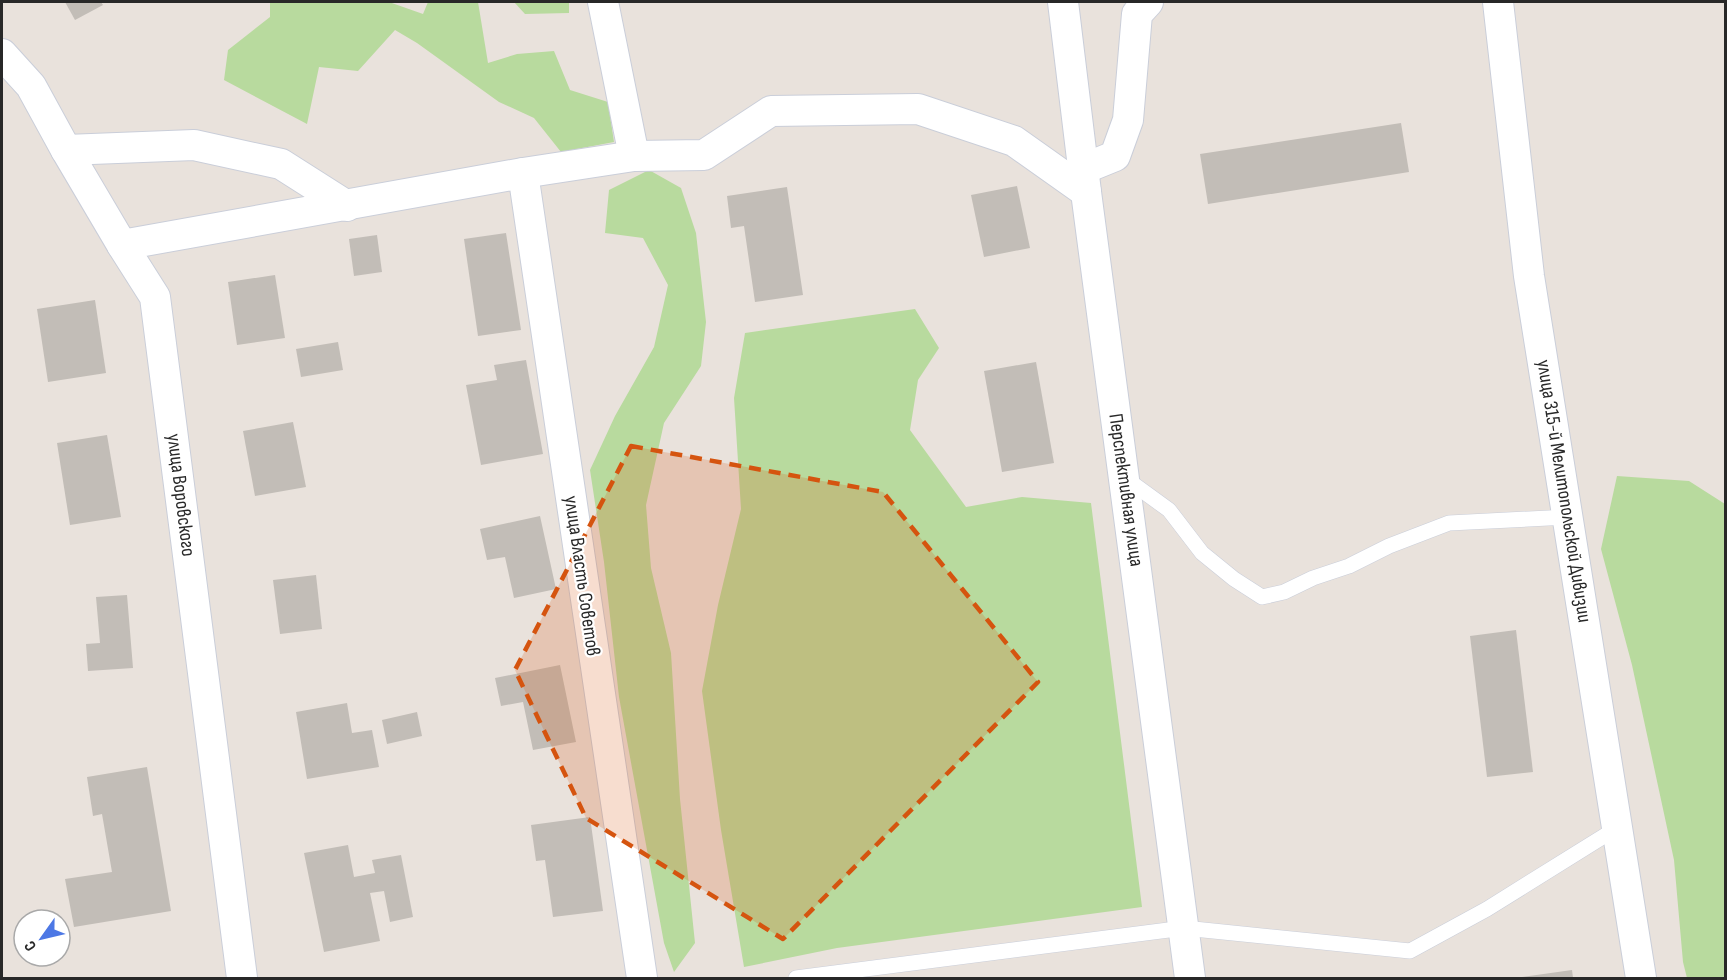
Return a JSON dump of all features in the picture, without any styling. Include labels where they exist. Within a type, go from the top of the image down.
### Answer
[{"type":"street","points":[[603,2],[634,156]]},
{"type":"street","name":"Перспективная улица","points":[[1063,2],[1084,180],[1190,978]]},
{"type":"street","points":[[122,245],[523,173],[634,156],[704,154],[771,111],[918,109],[1014,141],[1084,180],[1115,156],[1128,120],[1137,14],[1148,2]]},
{"type":"street","name":"улица 315-й Мелитопольской Дивизии","points":[[1498,2],[1529,276],[1641,978]]},
{"type":"street","name":"улица Воровского","points":[[2,54],[31,86],[66,150],[155,297],[242,978]]},
{"type":"street","points":[[66,150],[194,145],[281,164],[347,206]]},
{"type":"street","name":"улица Власть Советов","points":[[523,173],[642,978]]},
{"type":"lane","points":[[1125,478],[1170,510],[1202,554],[1262,597],[1284,592],[1313,578],[1349,566],[1389,546],[1449,523],[1568,517]]},
{"type":"lane","points":[[796,978],[1184,928],[1410,951],[1487,909],[1617,828]]},
{"type":"highlighted area","points":[[631,446],[883,492],[1038,682],[783,939],[586,818],[515,670]]},
{"type":"green space","points":[[270,2],[389,2],[423,14],[428,2],[478,2],[488,63],[517,54],[554,51],[570,90],[608,102],[614,142],[561,152],[534,118],[499,102],[417,43],[395,30],[358,71],[319,67],[307,124],[224,80],[228,50],[270,17]]},
{"type":"green space","points":[[514,2],[569,2],[569,13],[525,14]]},
{"type":"green space","points":[[649,170],[681,188],[696,233],[706,322],[701,366],[664,423],[646,505],[651,568],[671,653],[680,799],[695,943],[674,972],[664,943],[619,697],[604,562],[590,470],[615,416],[654,347],[668,285],[643,238],[605,233],[609,190]]},
{"type":"green space","points":[[915,309],[939,348],[918,380],[910,430],[966,507],[1022,497],[1091,503],[1142,907],[837,948],[744,967],[721,830],[702,691],[718,605],[741,509],[734,398],[745,333]]},
{"type":"green space","points":[[1617,476],[1689,481],[1725,504],[1725,978],[1687,978],[1683,962],[1674,860],[1632,665],[1601,549]]},
{"type":"building","points":[[65,2],[101,2],[103,5],[75,20]]},
{"type":"building","points":[[1401,123],[1409,172],[1208,204],[1200,154]]},
{"type":"building","points":[[1017,186],[1030,248],[984,257],[971,195]]},
{"type":"building","points":[[787,187],[803,295],[755,302],[744,226],[731,228],[727,196]]},
{"type":"building","points":[[506,233],[521,330],[478,336],[464,239]]},
{"type":"building","points":[[377,235],[382,272],[354,276],[349,239]]},
{"type":"building","points":[[275,275],[285,338],[237,345],[228,282]]},
{"type":"building","points":[[95,300],[106,373],[48,382],[37,309]]},
{"type":"building","points":[[338,342],[343,370],[301,377],[296,349]]},
{"type":"building","points":[[526,360],[543,454],[481,465],[466,385],[497,380],[494,365]]},
{"type":"building","points":[[1036,362],[1054,463],[1002,472],[984,371]]},
{"type":"building","points":[[293,422],[306,487],[255,496],[243,431]]},
{"type":"building","points":[[107,435],[121,517],[70,525],[57,443]]},
{"type":"building","points":[[540,516],[556,589],[514,598],[505,557],[487,560],[480,529]]},
{"type":"building","points":[[316,575],[322,629],[280,634],[273,580]]},
{"type":"building","points":[[127,595],[133,668],[88,671],[86,644],[100,643],[96,597]]},
{"type":"building","points":[[1516,630],[1533,772],[1487,777],[1470,636]]},
{"type":"building","points":[[560,665],[576,742],[533,750],[523,702],[501,706],[495,678]]},
{"type":"building","points":[[347,703],[352,733],[372,730],[379,767],[307,779],[296,712]]},
{"type":"building","points":[[417,712],[422,736],[387,744],[382,720]]},
{"type":"building","points":[[147,767],[171,911],[74,927],[65,879],[112,872],[102,814],[93,816],[87,777]]},
{"type":"building","points":[[590,817],[603,911],[553,917],[545,860],[536,861],[531,825]]},
{"type":"building","points":[[348,845],[354,877],[375,873],[372,860],[401,855],[413,917],[390,922],[384,891],[370,893],[380,941],[324,952],[304,853]]},
{"type":"building","points":[[1572,970],[1573,978],[1522,978],[1522,977]]}]
